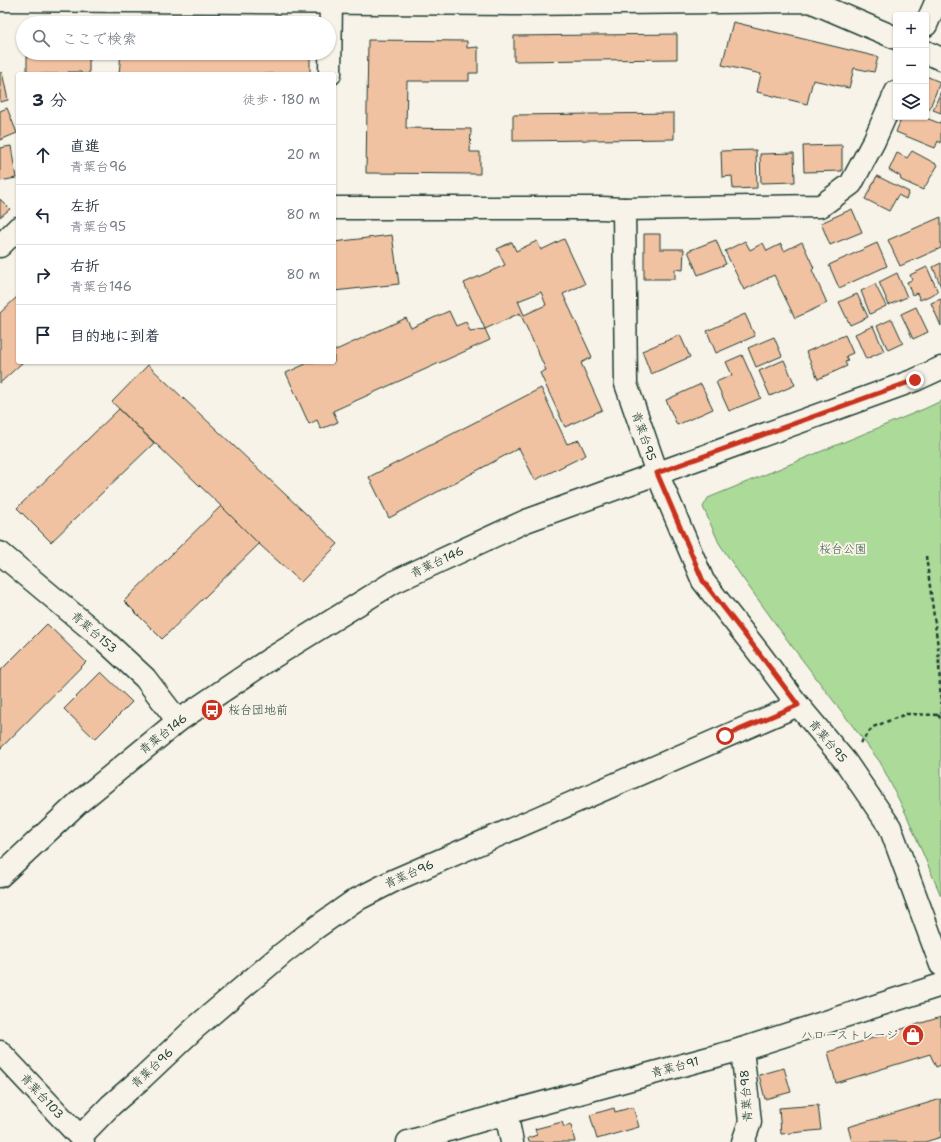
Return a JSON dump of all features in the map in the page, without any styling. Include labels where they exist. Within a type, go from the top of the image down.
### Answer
[{"type":"street","points":[[0,0],[518,4],[810,1],[893,37]]},
{"type":"street","points":[[929,18],[937,0]]},
{"type":"street","points":[[330,2],[330,16]]},
{"type":"street","points":[[929,53],[941,59]]},
{"type":"street","points":[[330,60],[330,72]]},
{"type":"street","points":[[336,208],[624,209],[821,206],[851,184],[874,140],[893,99]]},
{"type":"street","name":"青葉台95","points":[[624,209],[626,384],[657,473],[703,581],[798,705],[845,761],[890,827],[941,965]]},
{"type":"street","points":[[0,246],[16,230]]},
{"type":"street","name":"青葉台146","points":[[0,876],[78,803],[178,720],[270,659],[394,582],[526,521],[915,380],[941,368]]},
{"type":"street","name":"青葉台153","points":[[0,554],[104,640],[145,678],[178,720]]},
{"type":"street","name":"青葉台96","points":[[82,1139],[111,1105],[201,1023],[314,929],[354,901],[395,880],[798,705]]},
{"type":"street","name":"青葉台91","points":[[408,1142],[506,1113],[742,1049],[941,985]]},
{"type":"street","name":"青葉台98","points":[[742,1049],[750,1122],[743,1142]]},
{"type":"street","name":"青葉台103","points":[[0,1052],[82,1139]]},
{"type":"street","points":[[506,1113],[512,1142]]},
{"type":"path","points":[[926,556],[938,647],[941,704]]},
{"type":"path","points":[[845,761],[873,727],[906,714],[940,715],[941,719]]},
{"type":"green space","name":"桜台公園","points":[[941,401],[941,896],[907,816],[880,762],[791,645],[741,576],[719,543],[703,507],[708,498]]},
{"type":"building","points":[[733,22],[878,57],[874,72],[854,68],[849,88],[813,80],[807,104],[757,92],[761,74],[722,65]]},
{"type":"building","points":[[677,34],[677,59],[514,61],[514,36]]},
{"type":"building","points":[[368,40],[467,41],[467,48],[478,47],[478,73],[469,73],[469,81],[407,81],[406,128],[471,129],[470,152],[480,152],[480,174],[366,173]]},
{"type":"building","points":[[27,60],[89,60],[89,72],[27,72]]},
{"type":"building","points":[[120,60],[310,60],[310,72],[119,72]]},
{"type":"building","points":[[2,72],[8,100],[0,102],[0,73]]},
{"type":"building","points":[[929,77],[940,82],[929,110]]},
{"type":"building","points":[[941,91],[941,113],[933,110]]},
{"type":"building","points":[[7,108],[16,133],[0,140],[0,111]]},
{"type":"building","points":[[674,113],[674,139],[513,141],[513,115]]},
{"type":"building","points":[[929,119],[939,123],[941,121],[941,143],[938,141],[935,148],[896,132],[901,120]]},
{"type":"building","points":[[842,145],[842,171],[804,172],[803,146]]},
{"type":"building","points":[[11,146],[16,178],[0,181],[0,148]]},
{"type":"building","points":[[756,150],[757,188],[733,189],[732,176],[722,177],[721,151]]},
{"type":"building","points":[[912,151],[938,165],[923,190],[901,180],[900,176],[889,170],[897,153],[907,158]]},
{"type":"building","points":[[794,153],[795,182],[761,183],[760,154]]},
{"type":"building","points":[[877,176],[909,192],[906,199],[898,195],[889,211],[865,199]]},
{"type":"building","points":[[0,199],[10,209],[0,217]]},
{"type":"building","points":[[852,209],[862,232],[830,245],[821,223]]},
{"type":"building","points":[[941,217],[941,248],[900,266],[888,240]]},
{"type":"building","points":[[644,234],[660,234],[660,249],[684,249],[683,270],[675,269],[675,279],[644,279]]},
{"type":"building","points":[[392,235],[399,284],[336,291],[336,242]]},
{"type":"building","points":[[564,239],[585,284],[563,294],[592,357],[581,363],[602,410],[565,427],[540,373],[546,370],[520,313],[485,329],[464,283],[505,265],[497,249],[512,242],[516,251],[537,241],[541,250]],"holes":[[[541,292],[546,305],[524,315],[518,301]]]},
{"type":"building","points":[[716,240],[726,264],[698,275],[688,251]]},
{"type":"building","points":[[745,241],[750,250],[763,243],[767,251],[781,244],[784,251],[802,242],[814,268],[812,270],[827,303],[795,318],[774,275],[744,290],[725,251]]},
{"type":"building","points":[[877,243],[887,266],[839,288],[829,265]]},
{"type":"building","points":[[941,263],[941,287],[933,267]]},
{"type":"building","points":[[927,267],[938,292],[920,300],[917,293],[912,295],[907,282],[912,280],[910,275]]},
{"type":"building","points":[[897,273],[907,297],[889,305],[879,282]]},
{"type":"building","points":[[875,284],[886,306],[870,314],[861,291]]},
{"type":"building","points":[[857,294],[868,317],[850,325],[839,302]]},
{"type":"building","points":[[16,298],[16,364],[21,364],[0,383],[0,313]]},
{"type":"building","points":[[941,299],[941,326],[931,303]]},
{"type":"building","points":[[916,307],[928,332],[913,339],[901,314]]},
{"type":"building","points":[[449,311],[456,326],[466,322],[470,331],[485,329],[490,340],[333,411],[338,422],[321,429],[317,420],[309,424],[286,373],[306,364],[336,364],[336,350],[406,318],[411,328]]},
{"type":"building","points":[[745,314],[755,336],[716,353],[707,331]]},
{"type":"building","points":[[892,319],[903,343],[888,350],[877,326]]},
{"type":"building","points":[[873,326],[884,351],[866,359],[855,334]]},
{"type":"building","points":[[680,335],[690,357],[651,374],[642,351]]},
{"type":"building","points":[[845,335],[853,353],[846,356],[848,361],[845,362],[847,366],[818,379],[806,352]]},
{"type":"building","points":[[774,337],[782,356],[756,367],[748,348]]},
{"type":"building","points":[[742,355],[761,398],[729,411],[716,382],[732,375],[726,362]]},
{"type":"building","points":[[784,360],[795,385],[770,396],[759,371]]},
{"type":"building","points":[[148,365],[338,544],[301,582],[259,544],[112,402]]},
{"type":"building","points":[[701,384],[713,409],[677,425],[666,400]]},
{"type":"building","points":[[541,388],[567,444],[579,440],[586,455],[535,480],[519,448],[389,518],[369,477]]},
{"type":"building","points":[[119,409],[154,443],[51,542],[17,508]]},
{"type":"building","points":[[221,506],[259,544],[162,639],[124,601]]},
{"type":"building","points":[[47,624],[86,662],[0,749],[0,671]]},
{"type":"building","points":[[101,672],[132,702],[95,739],[64,709]]},
{"type":"building","name":"ハローストレージ","points":[[941,1017],[941,1065],[936,1067],[930,1054],[836,1083],[828,1052]]},
{"type":"building","points":[[784,1068],[791,1092],[765,1099],[759,1075]]},
{"type":"building","points":[[941,1099],[941,1137],[925,1142],[852,1142],[848,1127]]},
{"type":"building","points":[[818,1105],[821,1130],[781,1134],[779,1108]]},
{"type":"building","points":[[633,1107],[639,1127],[597,1139],[590,1115],[614,1108],[615,1112]]},
{"type":"building","points":[[562,1122],[564,1127],[571,1125],[575,1142],[529,1142],[528,1138],[537,1135],[535,1129]]},
{"type":"place","name":"桜台団地前","points":[[212,710]]},
{"type":"place","name":"ハローストレージ","points":[[913,1035]]},
{"type":"route","points":[[725,736],[798,705],[703,581],[657,473],[915,380]]}]
